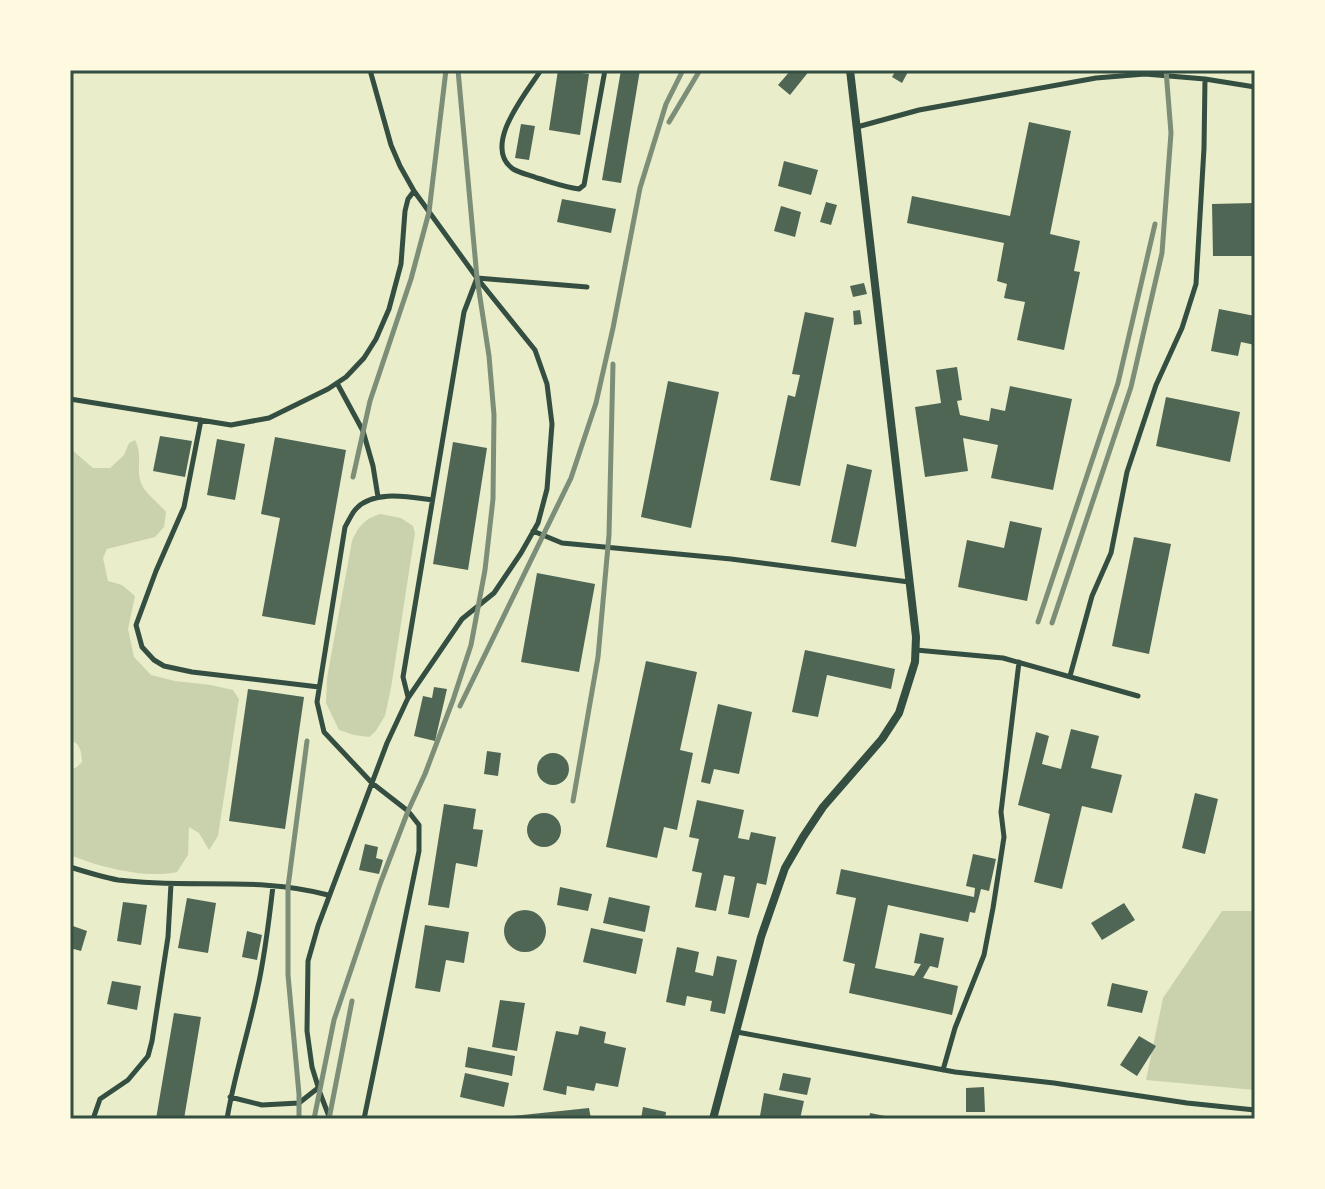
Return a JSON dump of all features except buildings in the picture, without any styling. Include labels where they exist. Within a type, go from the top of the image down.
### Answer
[{"type":"street","points":[[713,1119],[761,937],[785,868],[823,807],[882,739],[899,713],[915,662],[916,637],[850,70]]},
{"type":"lane","points":[[330,1119],[312,1067],[307,1031],[308,961],[328,895],[387,743],[408,698],[462,619],[494,593],[538,523],[547,489],[552,424],[547,384],[535,350],[477,278],[414,191],[391,145],[370,70]]},
{"type":"lane","points":[[541,70],[505,127],[502,152],[506,162],[515,170],[566,188],[579,189],[584,185],[605,70]]},
{"type":"lane","points":[[857,127],[919,110],[1096,78],[1145,74],[1255,87]]},
{"type":"lane","points":[[1070,676],[1092,596],[1111,553],[1127,472],[1156,385],[1182,328],[1196,284],[1205,79]]},
{"type":"lane","points":[[70,399],[231,425],[269,418],[337,383],[364,358],[389,309],[401,264],[408,199],[414,191]]},
{"type":"lane","points":[[477,278],[587,287]]},
{"type":"lane","points":[[408,698],[403,677],[432,500],[464,312],[477,278]]},
{"type":"lane","points":[[337,383],[363,431],[378,497]]},
{"type":"lane","points":[[201,420],[184,507],[136,625],[142,647],[164,666],[319,687]]},
{"type":"lane","points":[[364,1119],[419,851],[419,825],[408,811],[372,783],[324,732],[317,702],[345,527],[357,507],[378,497],[432,500]]},
{"type":"lane","points":[[533,531],[562,543],[731,559],[909,582]]},
{"type":"lane","points":[[916,650],[1003,658],[1138,696]]},
{"type":"lane","points":[[943,1070],[955,1028],[984,955],[991,920],[1004,837],[1001,812],[1019,662]]},
{"type":"lane","points":[[70,867],[115,879],[171,884],[273,886],[307,889],[328,895]]},
{"type":"lane","points":[[93,1119],[100,1099],[128,1080],[148,1056],[168,937],[171,884]]},
{"type":"lane","points":[[227,1119],[257,992],[273,886]]},
{"type":"lane","points":[[736,1032],[943,1070],[1255,1110]]},
{"type":"lane","points":[[230,1097],[262,1105],[299,1103],[318,1088]]},
{"type":"green space","points":[[70,410],[72,450],[93,468],[110,468],[124,455],[129,443],[135,440],[139,452],[140,481],[166,512],[164,527],[155,537],[107,549],[103,558],[108,581],[122,585],[135,596],[128,629],[134,657],[151,675],[233,690],[239,699],[218,836],[209,850],[199,833],[189,827],[188,855],[177,872],[151,874],[123,871],[70,855],[70,770],[82,762],[81,751],[70,740]]},
{"type":"green space","points":[[380,514],[401,518],[413,526],[415,533],[385,716],[369,737],[339,730],[326,703],[327,678],[352,541],[362,524]]},
{"type":"green space","points":[[1222,911],[1255,911],[1255,1090],[1146,1080],[1163,998]]},
{"type":"railway","points":[[353,477],[370,401],[411,279],[429,212],[446,70]]},
{"type":"railway","points":[[314,1119],[334,1020],[380,884],[453,700],[471,645],[485,570],[493,499],[494,415],[477,278],[458,70]]},
{"type":"railway","points":[[460,706],[571,478],[596,403],[640,188],[666,104],[683,70]]},
{"type":"railway","points":[[669,122],[700,70]]},
{"type":"railway","points":[[1052,623],[1131,387],[1162,253],[1171,133],[1166,70]]},
{"type":"railway","points":[[1038,622],[1118,383],[1155,224]]},
{"type":"railway","points":[[573,801],[598,657],[609,535],[613,364]]},
{"type":"railway","points":[[299,1119],[288,975],[288,887],[307,741]]},
{"type":"railway","points":[[329,1119],[352,1001]]}]
